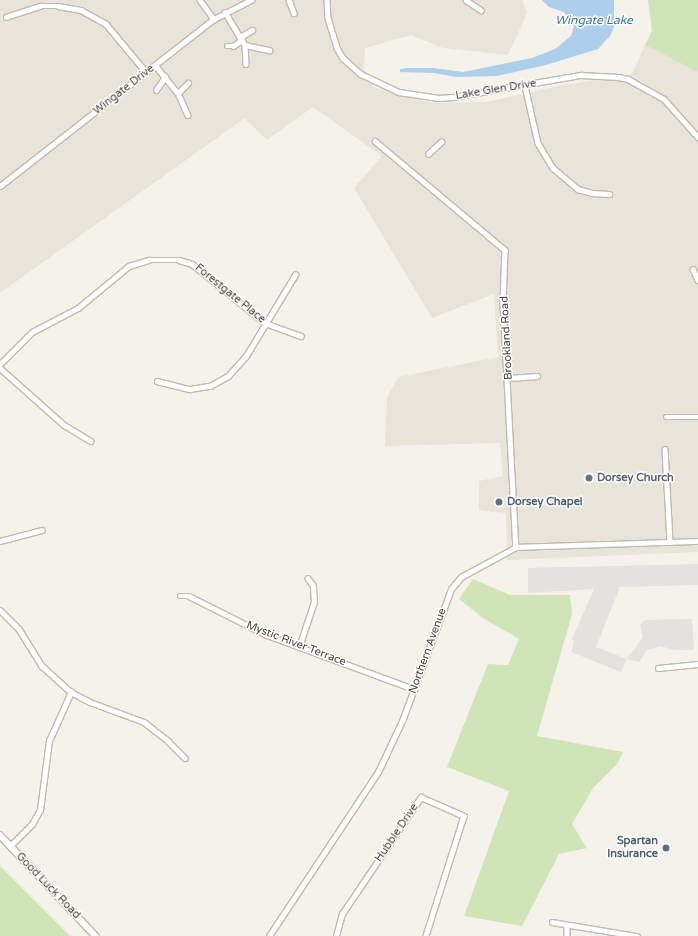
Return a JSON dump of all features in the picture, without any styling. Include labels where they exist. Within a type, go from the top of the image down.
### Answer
[{"type":"street","points":[[200,0],[214,19]]},
{"type":"street","name":"Wingate Drive","points":[[0,185],[214,19],[225,12],[251,0]]},
{"type":"street","points":[[289,0],[294,13]]},
{"type":"street","name":"Lake Glen Drive","points":[[327,0],[328,18],[337,48],[343,58],[361,74],[386,87],[410,95],[439,98],[596,74],[628,79],[664,99],[698,137]]},
{"type":"street","points":[[466,0],[481,10]]},
{"type":"street","points":[[6,17],[40,6],[58,6],[81,10],[94,16],[114,32],[146,72]]},
{"type":"street","points":[[225,12],[245,46],[246,64]]},
{"type":"street","points":[[227,46],[233,46],[252,30]]},
{"type":"street","points":[[245,46],[269,50]]},
{"type":"street","points":[[155,65],[178,92],[188,115]]},
{"type":"street","points":[[156,90],[165,77]]},
{"type":"street","points":[[178,92],[188,83]]},
{"type":"street","points":[[525,86],[538,143],[553,168],[578,188],[592,193],[609,194]]},
{"type":"street","name":"Brookland Road","points":[[376,141],[505,250],[503,303],[509,378],[516,547]]},
{"type":"street","points":[[428,154],[441,142]]},
{"type":"street","name":"Forestgate Place","points":[[0,364],[32,332],[78,308],[129,266],[150,260],[179,260],[192,264],[265,323],[301,336]]},
{"type":"street","points":[[693,270],[698,280]]},
{"type":"street","points":[[157,381],[190,389],[219,382],[235,371],[296,275]]},
{"type":"street","points":[[0,368],[64,425],[91,441]]},
{"type":"street","points":[[509,378],[537,376]]},
{"type":"street","points":[[666,417],[698,417]]},
{"type":"street","points":[[664,449],[670,542]]},
{"type":"street","points":[[0,541],[42,530]]},
{"type":"street","name":"Northern Avenue","points":[[269,936],[378,772],[414,689],[455,583],[461,577],[516,547],[698,541]]},
{"type":"street","points":[[299,647],[314,602],[313,586],[308,579]]},
{"type":"street","name":"Mystic River Terrace","points":[[180,596],[189,596],[241,623],[299,647],[414,689]]},
{"type":"street","points":[[0,610],[19,629],[42,666],[71,692],[90,702],[144,722],[168,741],[185,758]]},
{"type":"street","points":[[658,668],[698,664]]},
{"type":"street","points":[[10,846],[32,824],[40,810],[49,742],[71,692]]},
{"type":"street","name":"Hubble Drive","points":[[336,935],[342,914],[421,797],[464,816],[426,936]]},
{"type":"street","name":"Good Luck Road","points":[[0,835],[96,936]]},
{"type":"street","points":[[552,922],[637,936]]},
{"type":"street","points":[[567,925],[567,936]]},
{"type":"street","points":[[336,935],[343,936]]},
{"type":"shaded area","points":[[0,0],[522,0],[527,13],[508,55],[443,48],[411,35],[365,48],[364,70],[373,87],[432,103],[487,102],[558,86],[632,74],[645,45],[698,72],[698,552],[507,560],[506,513],[479,510],[479,481],[503,476],[500,443],[385,446],[387,398],[398,377],[498,357],[494,294],[432,318],[354,188],[382,156],[313,107],[267,140],[245,118],[0,293]]},
{"type":"shaded area","points":[[698,564],[698,585],[620,587],[596,647],[627,659],[621,672],[571,652],[574,642],[572,639],[594,589],[528,593],[528,568]]},
{"type":"shaded area","points":[[692,619],[694,650],[675,650],[660,646],[647,650],[639,662],[627,659],[643,637],[640,625],[645,620]]},
{"type":"green space","points":[[648,0],[698,0],[698,72],[645,45],[652,31]]},
{"type":"green space","points":[[473,579],[510,595],[570,595],[572,614],[537,736],[623,752],[618,763],[593,788],[572,824],[587,848],[559,854],[522,926],[464,916],[509,791],[447,767],[488,664],[508,665],[519,639],[483,618],[459,599]]},
{"type":"green space","points":[[0,866],[70,936],[0,936]]},
{"type":"water","name":"Wingate Lake","points":[[542,0],[614,0],[614,27],[610,36],[598,49],[546,65],[497,76],[456,77],[434,73],[400,72],[400,69],[434,68],[463,72],[532,58],[555,49],[571,36],[574,26],[564,12],[549,7]]},
{"type":"place","name":"Dorsey Church","points":[[589,478]]},
{"type":"place","name":"Dorsey Chapel","points":[[499,502]]},
{"type":"place","name":"Spartan Insurance","points":[[666,848]]}]
